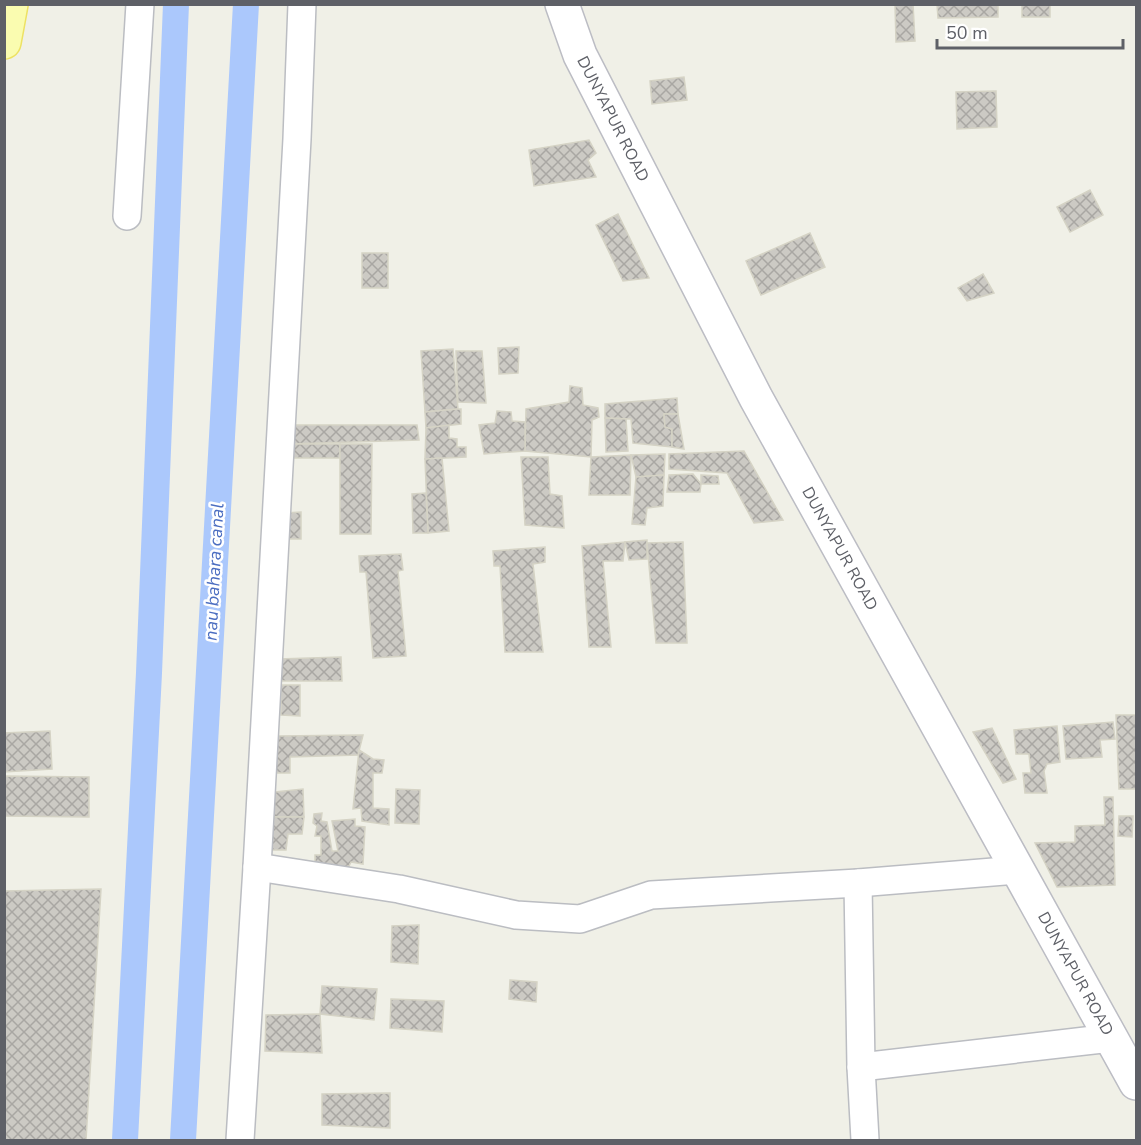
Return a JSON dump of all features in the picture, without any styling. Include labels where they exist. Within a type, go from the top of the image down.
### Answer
[{"type":"main road","points":[[4,42],[11,4]]},
{"type":"main road","name":"DUNYAPUR ROAD","points":[[562,4],[580,56],[756,398],[1137,1083]]},
{"type":"street","points":[[127,216],[140,4]]},
{"type":"street","points":[[240,1140],[297,139],[302,4]]},
{"type":"street","points":[[257,867],[399,889],[516,915],[580,919],[651,895],[858,883],[1018,870]]},
{"type":"street","points":[[858,883],[861,1067],[865,1140]]},
{"type":"street","points":[[861,1067],[1112,1038]]},
{"type":"building","points":[[895,4],[913,4],[915,41],[896,42]]},
{"type":"building","points":[[937,4],[998,4],[998,17],[938,18]]},
{"type":"building","points":[[1022,4],[1050,4],[1050,17],[1022,17]]},
{"type":"building","points":[[684,77],[687,100],[652,104],[650,81]]},
{"type":"building","points":[[996,91],[997,127],[957,129],[956,92]]},
{"type":"building","points":[[589,140],[596,153],[588,160],[596,177],[534,186],[529,150]]},
{"type":"building","points":[[1090,190],[1103,215],[1070,232],[1057,207]]},
{"type":"building","points":[[618,214],[649,278],[623,281],[596,225]]},
{"type":"building","points":[[810,233],[825,267],[761,295],[746,261]]},
{"type":"building","points":[[362,253],[388,253],[388,288],[362,288]]},
{"type":"building","points":[[983,274],[994,293],[967,301],[958,288]]},
{"type":"building","points":[[519,347],[518,373],[499,374],[498,348]]},
{"type":"building","points":[[453,349],[458,409],[425,412],[421,351]]},
{"type":"building","points":[[456,351],[482,351],[486,403],[458,402]]},
{"type":"building","points":[[570,386],[582,388],[583,405],[598,408],[599,417],[592,420],[591,457],[525,451],[526,409],[569,402]]},
{"type":"building","points":[[677,398],[678,414],[664,414],[665,427],[672,429],[672,447],[633,443],[631,419],[605,418],[605,404]]},
{"type":"building","points":[[461,409],[461,424],[426,428],[425,412]]},
{"type":"building","points":[[497,411],[511,412],[512,421],[525,422],[525,451],[484,454],[479,425],[495,423]]},
{"type":"building","points":[[664,414],[678,414],[684,449],[672,447],[672,429],[665,427]]},
{"type":"building","points":[[605,418],[626,419],[628,451],[606,452]]},
{"type":"building","points":[[290,425],[417,425],[419,440],[288,444]]},
{"type":"building","points":[[449,425],[449,438],[457,439],[457,447],[466,447],[466,457],[425,459],[426,428]]},
{"type":"building","points":[[288,444],[340,444],[340,458],[288,458]]},
{"type":"building","points":[[340,444],[372,444],[371,534],[340,534]]},
{"type":"building","points":[[744,451],[783,520],[754,523],[727,473],[669,469],[669,454]]},
{"type":"building","points":[[665,454],[664,475],[636,477],[631,455]]},
{"type":"building","points":[[631,455],[630,495],[589,495],[591,457]]},
{"type":"building","points":[[521,457],[548,457],[550,494],[562,496],[564,528],[525,525]]},
{"type":"building","points":[[442,458],[449,531],[428,533],[425,459]]},
{"type":"building","points":[[693,474],[701,484],[700,492],[667,492],[669,475]]},
{"type":"building","points":[[664,475],[663,506],[647,508],[645,525],[632,524],[636,477]]},
{"type":"building","points":[[701,475],[718,476],[719,484],[701,484]]},
{"type":"building","points":[[426,493],[428,533],[413,533],[412,494]]},
{"type":"building","points":[[301,512],[301,539],[287,539],[285,513]]},
{"type":"building","points":[[647,540],[647,559],[629,560],[625,542]]},
{"type":"building","points":[[625,542],[623,561],[603,561],[611,647],[589,647],[582,546]]},
{"type":"building","points":[[683,542],[687,643],[656,643],[647,543]]},
{"type":"building","points":[[545,547],[545,562],[533,564],[543,652],[505,652],[500,566],[494,566],[493,551]]},
{"type":"building","points":[[401,554],[403,570],[398,571],[406,656],[373,658],[366,572],[360,572],[359,556]]},
{"type":"building","points":[[341,657],[342,681],[279,681],[279,659]]},
{"type":"building","points":[[281,685],[300,685],[300,716],[281,715]]},
{"type":"building","points":[[1116,715],[1136,715],[1136,789],[1119,789]]},
{"type":"building","points":[[1113,722],[1115,739],[1100,740],[1102,757],[1066,759],[1063,726]]},
{"type":"building","points":[[1057,726],[1060,762],[1047,764],[1044,771],[1047,793],[1025,793],[1023,773],[1031,773],[1029,754],[1016,754],[1014,730]]},
{"type":"building","points":[[992,728],[1016,779],[1003,783],[973,732]]},
{"type":"building","points":[[50,731],[52,769],[4,772],[4,733]]},
{"type":"building","points":[[363,735],[358,755],[290,757],[290,773],[275,773],[277,736]]},
{"type":"building","points":[[359,750],[373,759],[384,760],[382,773],[373,773],[373,808],[389,809],[389,825],[362,821],[361,808],[353,809]]},
{"type":"building","points":[[4,776],[89,777],[89,817],[4,816]]},
{"type":"building","points":[[303,789],[304,817],[274,817],[275,792]]},
{"type":"building","points":[[396,789],[420,790],[419,824],[395,823]]},
{"type":"building","points":[[1104,797],[1113,797],[1115,885],[1057,887],[1035,843],[1075,842],[1075,826],[1105,825]]},
{"type":"building","points":[[322,813],[321,821],[327,822],[332,851],[338,851],[332,821],[355,819],[355,826],[365,827],[363,864],[351,862],[349,866],[335,869],[315,866],[315,855],[321,855],[321,836],[315,836],[317,826],[313,823],[314,814]]},
{"type":"building","points":[[1119,816],[1133,816],[1132,837],[1118,836]]},
{"type":"building","points":[[274,817],[304,817],[302,834],[288,834],[286,850],[271,850]]},
{"type":"building","points":[[101,889],[86,1140],[4,1140],[4,891]]},
{"type":"building","points":[[419,925],[418,964],[391,962],[392,926]]},
{"type":"building","points":[[510,980],[537,982],[536,1002],[509,999]]},
{"type":"building","points":[[322,986],[377,989],[374,1020],[320,1014]]},
{"type":"building","points":[[391,999],[444,1001],[442,1032],[390,1028]]},
{"type":"building","points":[[320,1014],[322,1053],[265,1051],[266,1015]]},
{"type":"building","points":[[390,1093],[390,1128],[322,1125],[322,1094]]},
{"type":"waterway","points":[[125,1140],[149,673],[176,4]]},
{"type":"waterway","name":"nau bahara canal","points":[[183,1140],[246,4]]}]
